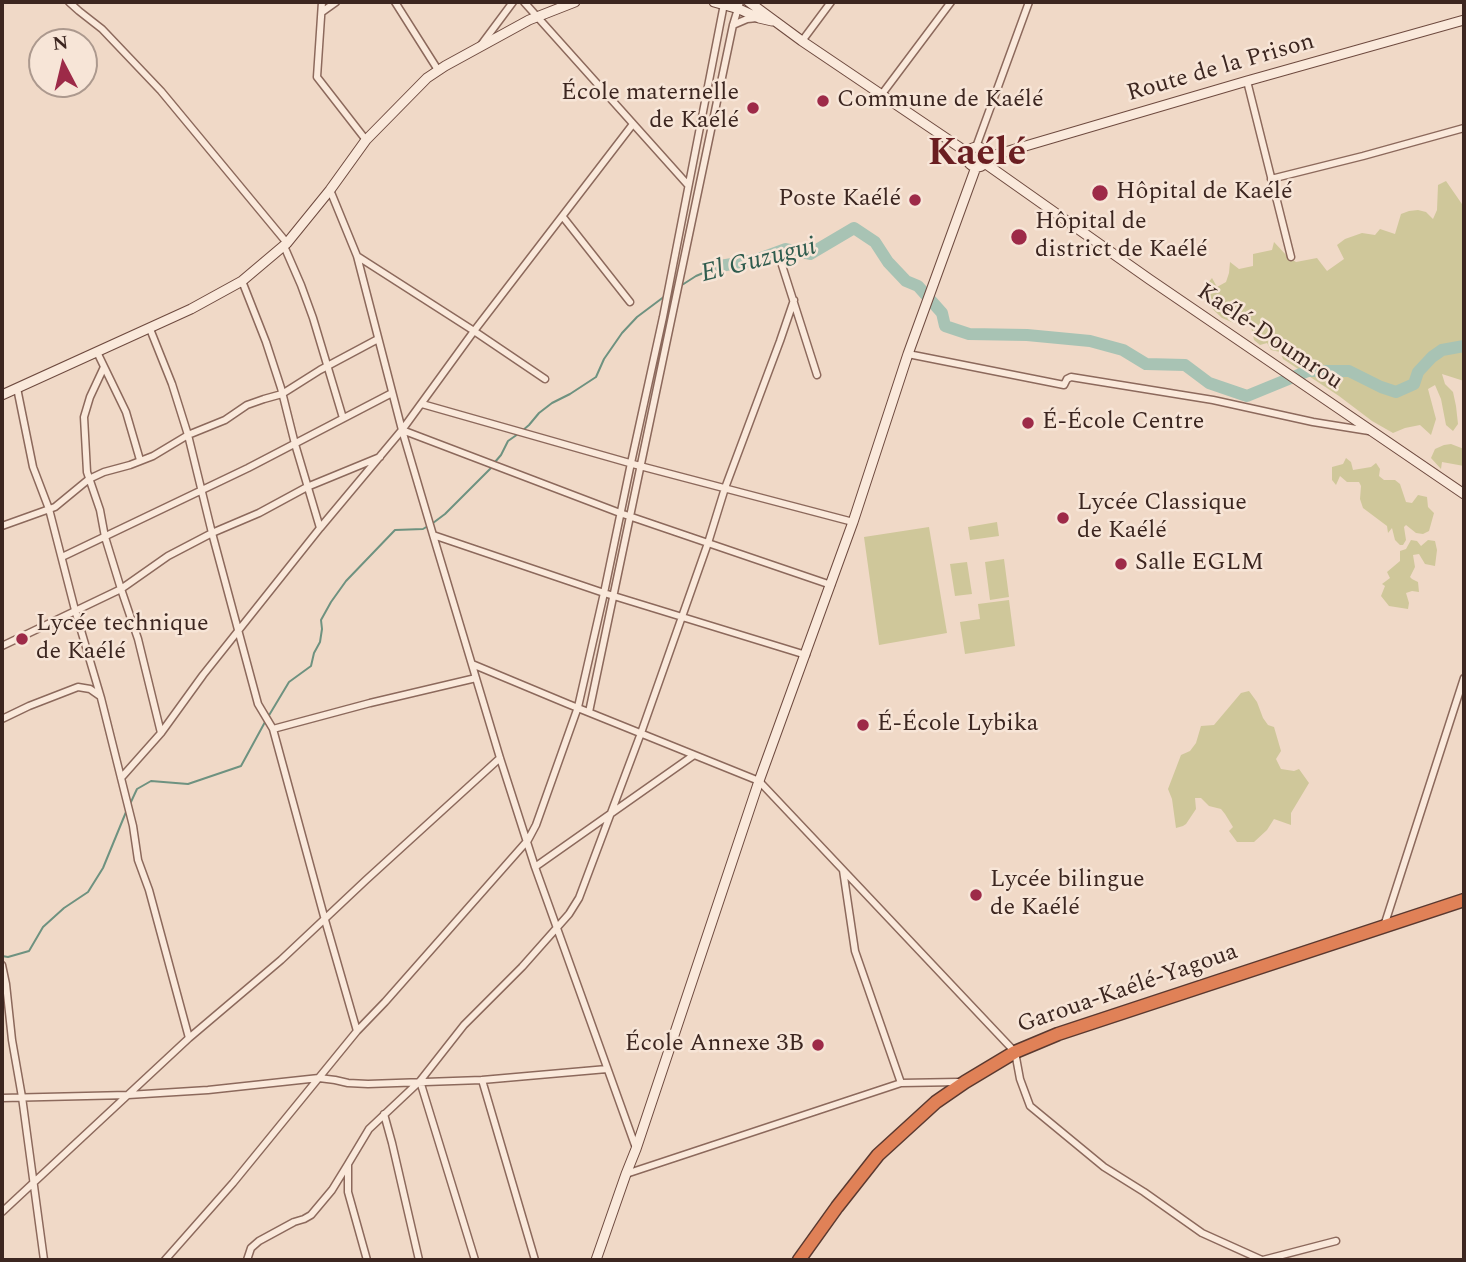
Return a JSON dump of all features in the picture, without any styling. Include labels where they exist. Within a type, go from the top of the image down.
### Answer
[{"type":"highway","name":"Garoua-Kaélé-Yagoua","points":[[799,1260],[837,1206],[878,1155],[936,1102],[1015,1052],[1058,1034],[1464,900]]},
{"type":"main road","points":[[2,395],[150,329],[242,281],[285,245],[380,123],[427,78],[537,16],[575,2]]},
{"type":"main road","points":[[714,2],[739,5],[759,18],[776,22]]},
{"type":"main road","name":"Kaélé-Doumrou","points":[[749,2],[802,41],[972,150],[984,149],[983,163],[1464,494]]},
{"type":"main road","name":"Route de la Prison","points":[[983,163],[1247,81],[1464,20]]},
{"type":"main road","points":[[596,1260],[636,1149],[759,781],[853,522],[928,297],[983,163],[968,162],[972,150]]},
{"type":"street","points":[[69,2],[102,29],[161,91],[285,245],[329,366],[343,418]]},
{"type":"street","points":[[322,2],[317,77],[366,140]]},
{"type":"street","points":[[322,12],[336,2]]},
{"type":"street","points":[[395,2],[438,70]]},
{"type":"street","points":[[481,46],[513,2]]},
{"type":"street","points":[[524,2],[688,185]]},
{"type":"street","points":[[802,41],[831,2]]},
{"type":"street","points":[[883,94],[951,2]]},
{"type":"street","points":[[972,150],[1028,2]]},
{"type":"street","points":[[165,1260],[233,1183],[357,1031],[528,840],[542,811],[578,708],[604,593],[663,317],[724,3]]},
{"type":"street","points":[[589,712],[739,5]]},
{"type":"street","points":[[733,25],[747,19],[759,18]]},
{"type":"street","points":[[1247,81],[1291,257]]},
{"type":"street","points":[[121,778],[161,733],[203,675],[320,528],[382,456],[633,124]]},
{"type":"street","points":[[1271,178],[1464,128]]},
{"type":"street","points":[[330,190],[357,256],[402,430],[500,758],[535,867],[636,1149]]},
{"type":"street","points":[[562,217],[630,302]]},
{"type":"street","points":[[357,256],[545,379]]},
{"type":"street","points":[[780,259],[817,375]]},
{"type":"street","points":[[242,281],[266,342],[320,528]]},
{"type":"street","points":[[247,1260],[251,1248],[259,1241],[310,1215],[332,1190],[369,1129],[420,1081],[464,1025],[522,967],[569,914],[579,898],[641,733],[725,488],[794,300]]},
{"type":"street","points":[[150,329],[172,384],[188,435],[258,704],[273,729],[357,1031]]},
{"type":"street","points":[[2,526],[60,504],[89,480],[112,469],[158,454],[188,435],[225,420],[257,401],[282,394],[320,370],[378,340]]},
{"type":"street","points":[[97,352],[125,412],[140,460]]},
{"type":"street","points":[[908,354],[1064,385],[1070,377],[1213,400],[1372,432]]},
{"type":"street","points":[[104,367],[84,417],[87,472],[138,639],[161,733]]},
{"type":"street","points":[[17,388],[33,467],[49,509],[101,698],[133,827],[138,860],[149,890],[189,1038]]},
{"type":"street","points":[[62,558],[248,468],[392,393]]},
{"type":"street","points":[[422,404],[640,466],[853,522]]},
{"type":"street","points":[[402,430],[620,513],[831,585]]},
{"type":"street","points":[[2,646],[121,589],[168,556],[212,533],[259,513],[307,487],[382,456]]},
{"type":"street","points":[[433,535],[604,593],[806,654]]},
{"type":"street","points":[[472,664],[759,781],[1015,1052],[1020,1079],[1030,1106],[1104,1167],[1202,1233],[1262,1260],[1336,1241]]},
{"type":"street","points":[[273,729],[476,678]]},
{"type":"street","points":[[1384,926],[1464,678]]},
{"type":"street","points":[[2,719],[78,687],[90,689],[101,698]]},
{"type":"street","points":[[535,867],[694,755]]},
{"type":"street","points":[[2,1212],[189,1038],[281,960],[500,758]]},
{"type":"street","points":[[842,868],[855,951],[901,1083]]},
{"type":"street","points":[[2,965],[44,1260]]},
{"type":"street","points":[[2,1098],[128,1095],[246,1087],[319,1078],[368,1084],[482,1080],[607,1069]]},
{"type":"street","points":[[482,1080],[535,1260]]},
{"type":"street","points":[[420,1081],[475,1260]]},
{"type":"street","points":[[626,1174],[901,1083],[965,1082]]},
{"type":"street","points":[[384,1114],[419,1260]]},
{"type":"street","points":[[348,1164],[348,1192],[368,1260]]},
{"type":"shaded area","points":[[1446,181],[1464,207],[1464,381],[1442,374],[1445,384],[1453,392],[1456,406],[1458,424],[1453,431],[1446,425],[1435,385],[1428,389],[1436,419],[1431,435],[1420,425],[1393,433],[1283,359],[1280,352],[1271,350],[1267,343],[1260,345],[1254,340],[1250,322],[1244,318],[1234,323],[1222,318],[1201,298],[1204,288],[1212,278],[1217,287],[1226,282],[1230,262],[1239,269],[1253,266],[1253,254],[1272,250],[1274,242],[1296,262],[1317,258],[1327,271],[1344,259],[1337,245],[1345,239],[1362,233],[1375,235],[1380,229],[1395,234],[1401,214],[1409,211],[1426,212],[1433,219],[1437,210],[1438,185]]},
{"type":"shaded area","points":[[1451,444],[1464,449],[1464,466],[1442,462],[1441,469],[1431,458],[1435,449]]},
{"type":"shaded area","points":[[1346,458],[1351,462],[1353,470],[1371,467],[1376,463],[1380,469],[1379,476],[1400,484],[1406,502],[1412,503],[1418,495],[1427,497],[1428,507],[1434,513],[1429,531],[1416,533],[1406,525],[1406,540],[1400,545],[1395,540],[1392,528],[1388,533],[1387,526],[1363,508],[1359,482],[1347,482],[1340,476],[1336,485],[1332,480],[1332,467],[1343,464]]},
{"type":"shaded area","points":[[997,522],[999,536],[970,540],[968,527]]},
{"type":"shaded area","points":[[929,527],[947,633],[879,645],[864,537]]},
{"type":"shaded area","points":[[1411,540],[1417,541],[1421,546],[1428,540],[1435,541],[1435,566],[1425,564],[1419,554],[1413,555],[1415,567],[1410,577],[1418,582],[1419,592],[1406,593],[1408,609],[1389,606],[1381,596],[1385,586],[1382,584],[1390,578],[1387,572],[1400,561],[1400,551],[1406,549]]},
{"type":"shaded area","points":[[1004,559],[1009,597],[990,600],[985,562]]},
{"type":"shaded area","points":[[967,562],[972,594],[955,596],[950,564]]},
{"type":"shaded area","points":[[1009,600],[1015,646],[965,654],[960,622],[980,619],[978,604]]},
{"type":"shaded area","points":[[1249,691],[1263,718],[1268,725],[1274,727],[1281,751],[1276,759],[1281,769],[1299,769],[1309,783],[1291,813],[1291,825],[1274,819],[1254,842],[1237,842],[1229,831],[1233,827],[1221,809],[1209,806],[1201,798],[1195,798],[1196,809],[1186,824],[1176,828],[1168,789],[1181,755],[1190,751],[1196,743],[1201,726],[1214,725],[1241,693]]},
{"type":"waterway","name":"El Guzugui","points":[[720,266],[756,260],[786,249],[810,254],[854,228],[875,242],[888,262],[906,281],[918,286],[942,313],[945,326],[969,334],[1027,335],[1090,341],[1123,350],[1146,364],[1185,365],[1209,383],[1247,396],[1308,371],[1349,371],[1396,392],[1414,384],[1418,372],[1442,350],[1464,346]]},
{"type":"waterway","name":"El Guzugui","points":[[682,285],[720,266]]},
{"type":"waterway","name":"El Guzugui","points":[[522,431],[552,403],[596,377],[604,359],[622,333],[637,317],[665,296]]},
{"type":"waterway","name":"El Guzugui","points":[[495,462],[508,441],[518,434]]},
{"type":"waterway","name":"El Guzugui","points":[[433,523],[492,467]]},
{"type":"waterway","name":"El Guzugui","points":[[268,717],[289,682],[311,666],[320,642],[321,620],[346,581],[395,530],[423,529],[428,526]]},
{"type":"waterway","name":"El Guzugui","points":[[130,804],[137,789],[151,781],[188,784],[241,766],[265,722]]},
{"type":"waterway","name":"El Guzugui","points":[[2,956],[29,951],[43,927],[64,908],[88,892],[103,868],[126,812]]},
{"type":"place","name":"Commune de Kaélé","points":[[823,101]]},
{"type":"place","name":"École maternelle de Kaélé","points":[[753,108]]},
{"type":"place","name":"Hôpital de Kaélé","points":[[1100,193]]},
{"type":"place","name":"Poste Kaélé","points":[[915,200]]},
{"type":"place","name":"Hôpital de district de Kaélé","points":[[1019,237]]},
{"type":"place","name":"É-École Centre","points":[[1028,423]]},
{"type":"place","name":"Lycée Classique de Kaélé","points":[[1063,518]]},
{"type":"place","name":"Salle EGLM","points":[[1121,564]]},
{"type":"place","name":"Lycée technique de Kaélé","points":[[22,639]]},
{"type":"place","name":"É-École Lybika","points":[[863,725]]},
{"type":"place","name":"Lycée bilingue de Kaélé","points":[[976,895]]},
{"type":"place","name":"École Annexe 3B","points":[[818,1045]]},
{"type":"district","name":"Kaélé","points":[[977,157]]}]
